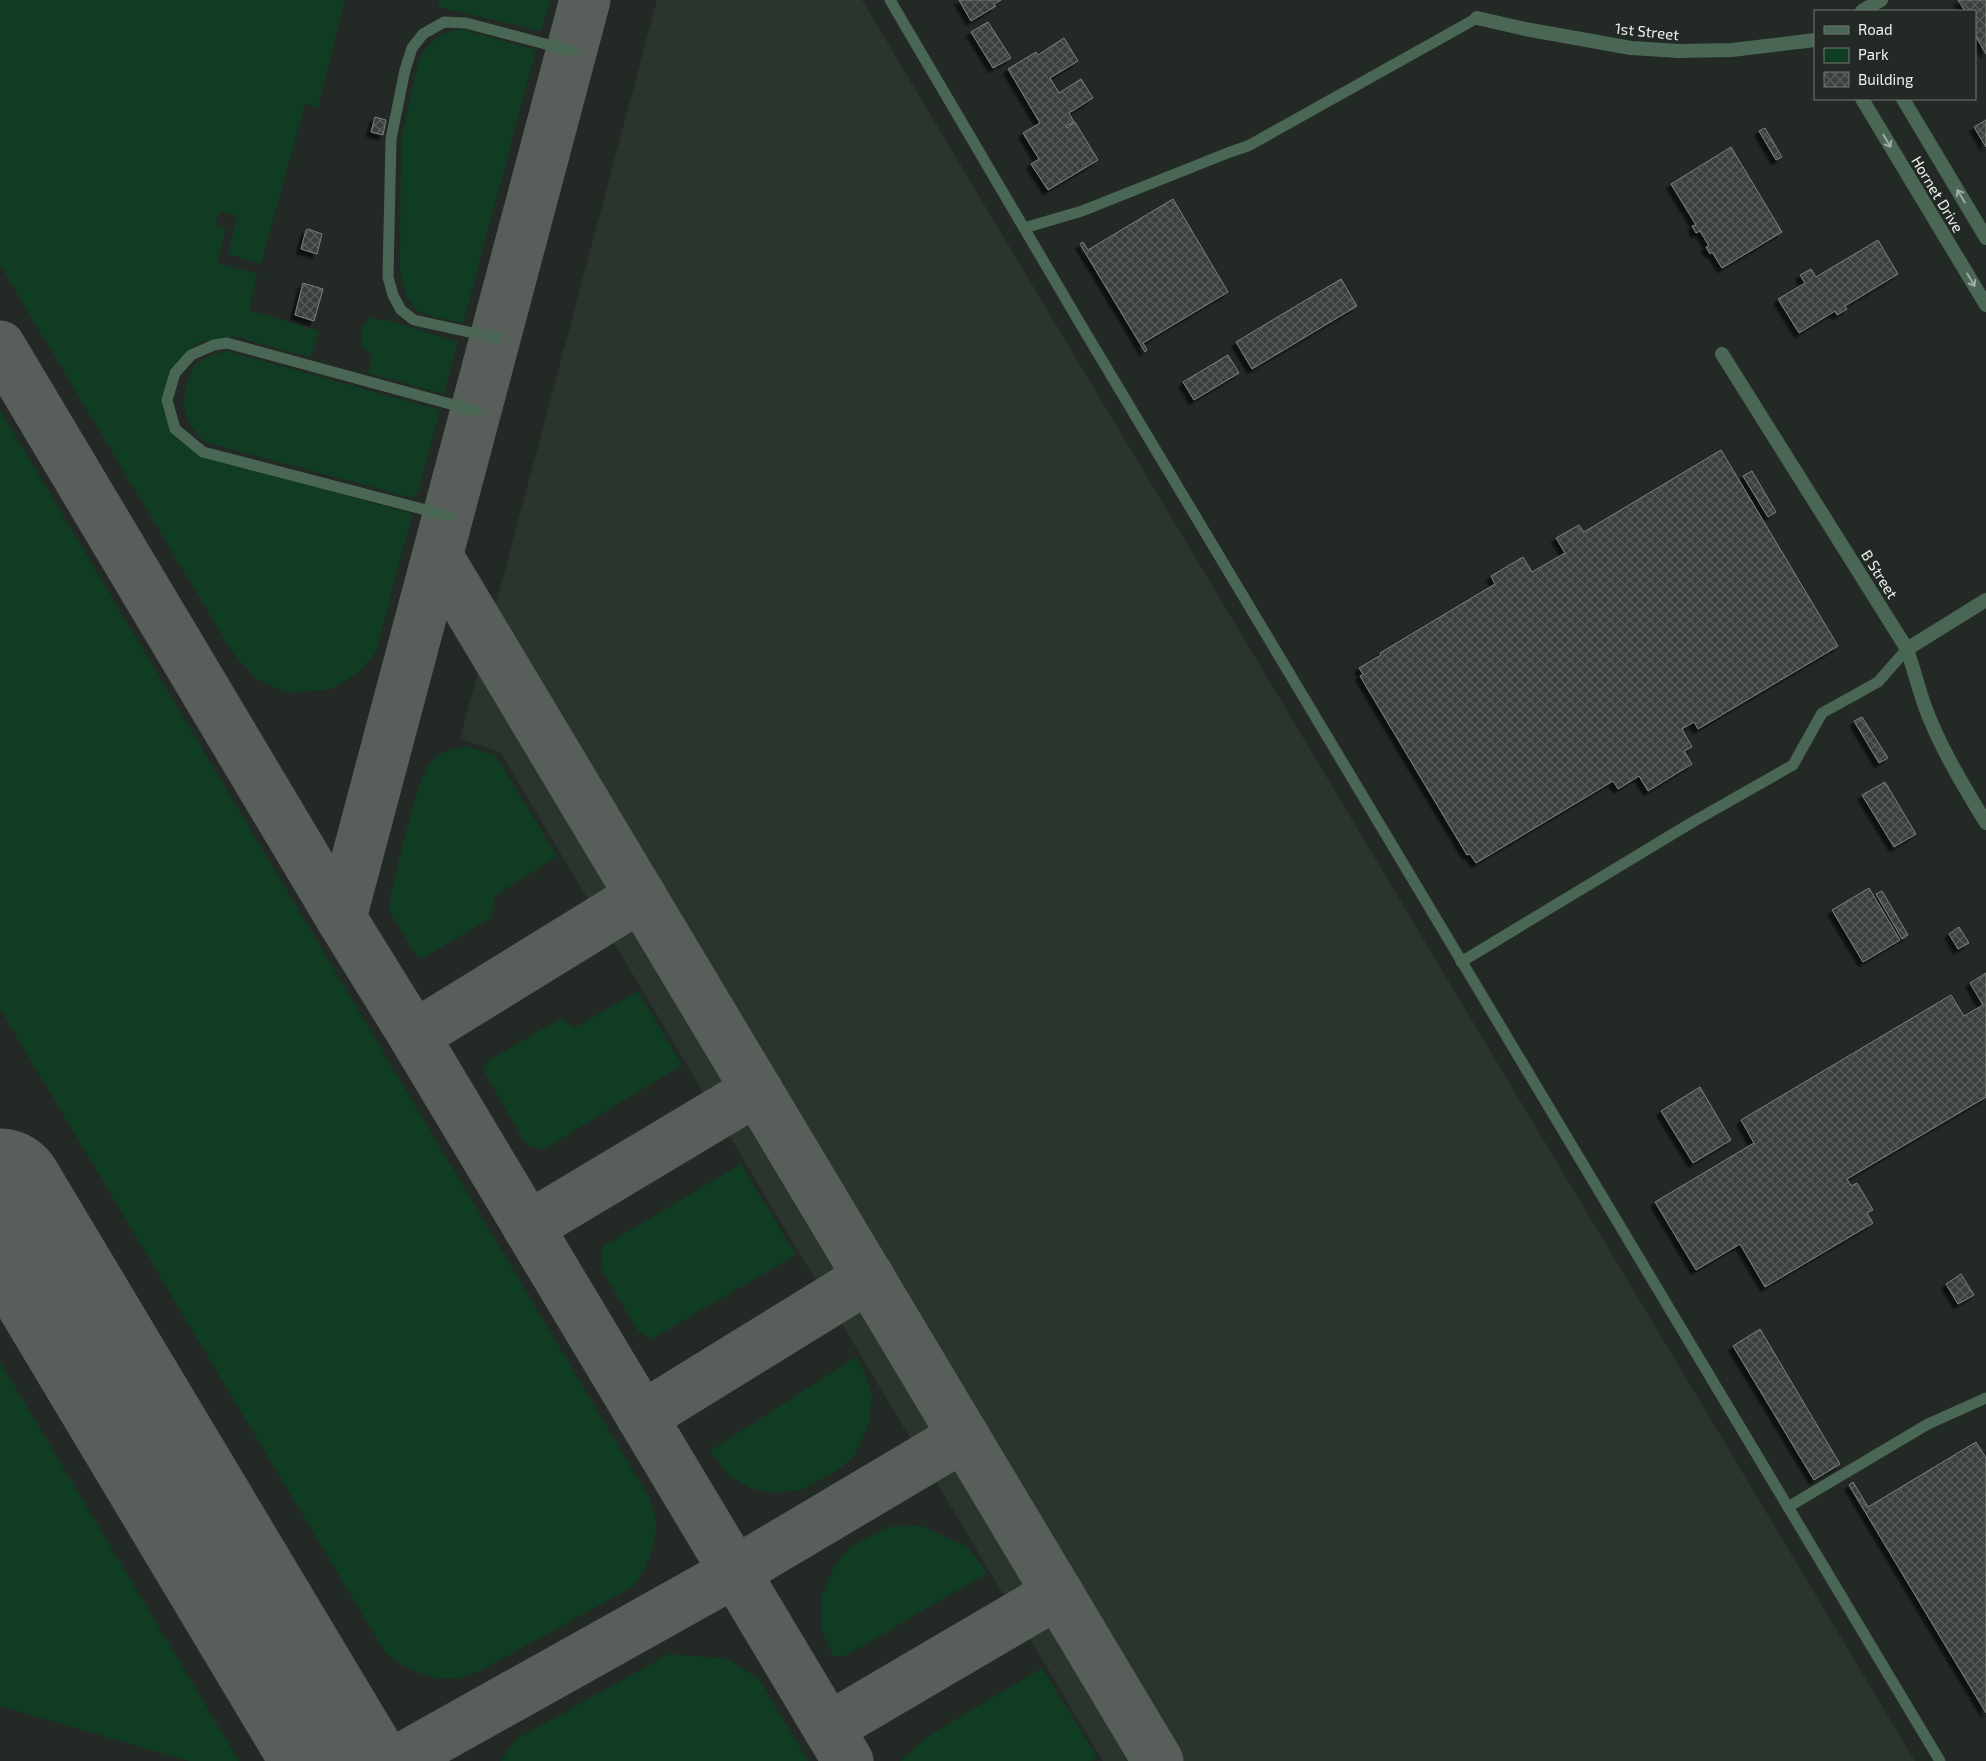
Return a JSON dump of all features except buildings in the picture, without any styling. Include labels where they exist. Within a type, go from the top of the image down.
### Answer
[{"type":"street","points":[[1864,10],[1881,0]]},
{"type":"street","name":"1st Street","points":[[1477,18],[1525,29],[1632,48],[1679,51],[1732,50],[1814,40]]},
{"type":"street","name":"Hornet Drive","points":[[1863,100],[1986,305]]},
{"type":"street","name":"Hornet Drive","points":[[1904,100],[1986,238]]},
{"type":"street","name":"B Street","points":[[1722,354],[1907,649],[1924,704],[1938,736],[1955,772],[1986,823]]},
{"type":"street","points":[[1907,649],[1986,600]]},
{"type":"lane","points":[[890,0],[1461,962],[1940,1761]]},
{"type":"lane","points":[[1024,228],[1082,211],[1248,146],[1477,18]]},
{"type":"lane","points":[[496,338],[414,320],[402,310],[393,295],[388,277],[391,139],[405,70],[412,48],[423,34],[444,22],[466,23],[572,51]]},
{"type":"lane","points":[[448,516],[203,452],[175,429],[167,400],[175,374],[191,355],[214,345],[227,344],[476,411]]},
{"type":"lane","points":[[1461,962],[1691,823],[1793,765],[1822,713],[1878,682],[1907,649]]},
{"type":"lane","points":[[1788,1507],[1928,1424],[1986,1398]]},
{"type":"shaded area","points":[[657,0],[862,0],[1915,1761],[1103,1761],[500,752],[460,739]]},
{"type":"green space","points":[[0,0],[345,0],[318,108],[305,103],[261,264],[228,254],[237,216],[220,211],[215,225],[226,229],[217,263],[257,274],[249,310],[319,331],[310,357],[233,336],[197,343],[177,361],[167,386],[163,412],[178,440],[196,453],[412,514],[376,652],[358,673],[332,689],[288,693],[256,679],[233,653],[0,265]]},
{"type":"green space","points":[[439,0],[550,0],[541,31],[439,7]]},
{"type":"green space","points":[[461,29],[536,50],[463,323],[432,316],[416,310],[406,295],[400,271],[401,140],[418,63],[426,48],[441,34]]},
{"type":"green space","points":[[368,318],[391,321],[458,342],[444,394],[368,373],[373,356],[362,347],[361,331]]},
{"type":"green space","points":[[227,351],[440,410],[419,489],[413,498],[205,442],[193,428],[186,413],[184,398],[186,389],[193,368],[196,365],[208,357]]},
{"type":"green space","points":[[0,410],[647,1494],[655,1514],[656,1529],[653,1547],[647,1563],[634,1586],[480,1671],[464,1677],[448,1679],[429,1676],[402,1665],[386,1654],[0,1009]]},
{"type":"green space","points":[[469,747],[496,756],[557,856],[495,896],[491,918],[423,958],[416,956],[390,912],[391,893],[419,786],[425,771],[435,758],[444,752]]},
{"type":"green space","points":[[638,991],[682,1065],[544,1149],[527,1146],[483,1070],[489,1060],[562,1018],[574,1028]]},
{"type":"green space","points":[[741,1164],[796,1255],[651,1339],[638,1331],[600,1267],[603,1246]]},
{"type":"green space","points":[[856,1357],[865,1373],[872,1397],[869,1423],[855,1455],[837,1471],[801,1490],[774,1493],[750,1488],[728,1475],[710,1451]]},
{"type":"green space","points":[[0,1362],[239,1761],[189,1761],[0,1706]]},
{"type":"green space","points":[[921,1526],[968,1547],[987,1573],[847,1655],[833,1657],[821,1627],[821,1597],[835,1565],[850,1547],[888,1527]]},
{"type":"green space","points":[[669,1654],[727,1659],[759,1679],[808,1761],[501,1761],[515,1740]]},
{"type":"green space","points":[[1042,1668],[1097,1757],[1091,1761],[900,1761],[931,1734]]},
{"type":"taxiway","points":[[341,918],[585,0]]},
{"type":"taxiway","points":[[0,346],[341,918],[414,1036],[848,1761]]},
{"type":"taxiway","points":[[438,557],[1158,1761]]},
{"type":"taxiway","points":[[414,1036],[641,896]]},
{"type":"taxiway","points":[[528,1227],[757,1090]]},
{"type":"taxiway","points":[[642,1417],[869,1277]]},
{"type":"taxiway","points":[[397,1761],[735,1572],[964,1436]]},
{"type":"taxiway","points":[[828,1728],[1058,1593]]},
{"type":"runway","points":[[0,1193],[340,1761]]}]
